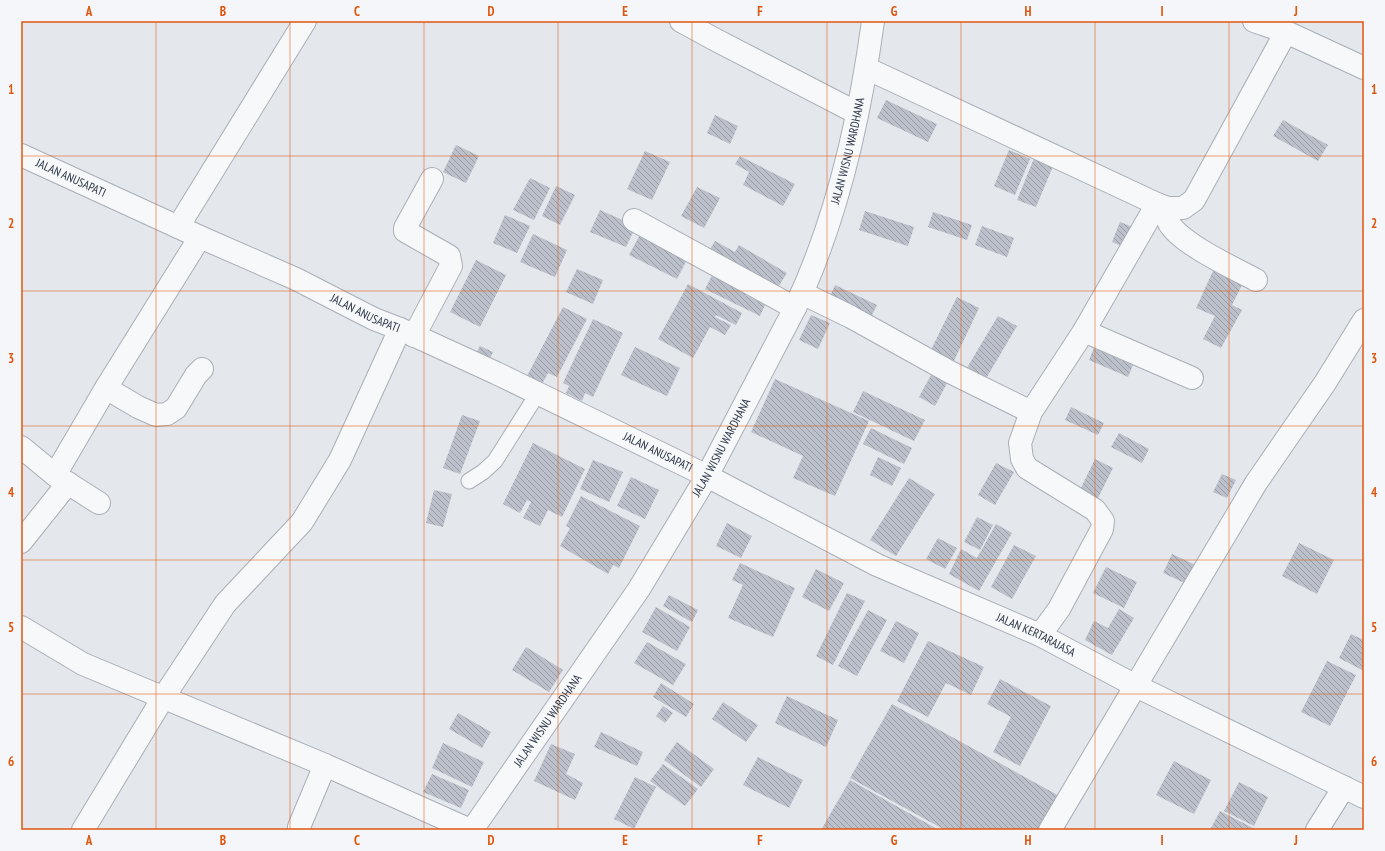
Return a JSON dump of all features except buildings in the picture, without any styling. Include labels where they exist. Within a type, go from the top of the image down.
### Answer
[{"type":"street","points":[[178,227],[305,21]]},
{"type":"street","points":[[681,21],[857,113]]},
{"type":"street","name":"JALAN WISNU WARDHANA","points":[[471,830],[639,589],[707,476],[799,300],[832,215],[857,113],[873,21]]},
{"type":"street","points":[[1254,21],[1286,32],[1364,68]]},
{"type":"street","points":[[866,68],[1162,206],[1183,208],[1194,200],[1286,32]]},
{"type":"street","name":"JALAN ANUSAPATI","points":[[21,155],[296,279],[374,319],[538,393],[707,476]]},
{"type":"street","points":[[82,830],[163,698],[225,604],[302,522],[340,460],[407,333],[451,266],[449,256],[405,231],[404,228],[432,179]]},
{"type":"street","points":[[1162,206],[1169,224],[1178,234],[1205,252],[1256,280]]},
{"type":"street","points":[[1040,635],[1059,609],[1102,529],[1103,521],[1095,510],[1027,468],[1022,459],[1020,443],[1031,412],[1084,332],[1162,206]]},
{"type":"street","points":[[634,220],[799,300],[851,317],[950,372],[1031,412]]},
{"type":"street","points":[[21,542],[61,479],[106,388],[200,237]]},
{"type":"street","points":[[1050,830],[1256,483],[1325,383],[1364,320]]},
{"type":"street","points":[[1084,332],[1192,378]]},
{"type":"street","points":[[106,388],[138,407],[156,415],[167,414],[176,408],[196,375],[202,369]]},
{"type":"street","points":[[21,447],[61,479],[99,503]]},
{"type":"street","name":"JALAN KERTARAJASA","points":[[707,476],[878,565],[1040,635],[1136,686],[1364,797]]},
{"type":"street","points":[[21,627],[83,664],[325,765],[471,830]]},
{"type":"street","points":[[299,827],[325,765]]},
{"type":"street","points":[[1317,830],[1344,787]]},
{"type":"lane","points":[[469,481],[483,472],[495,461],[538,393]]}]
